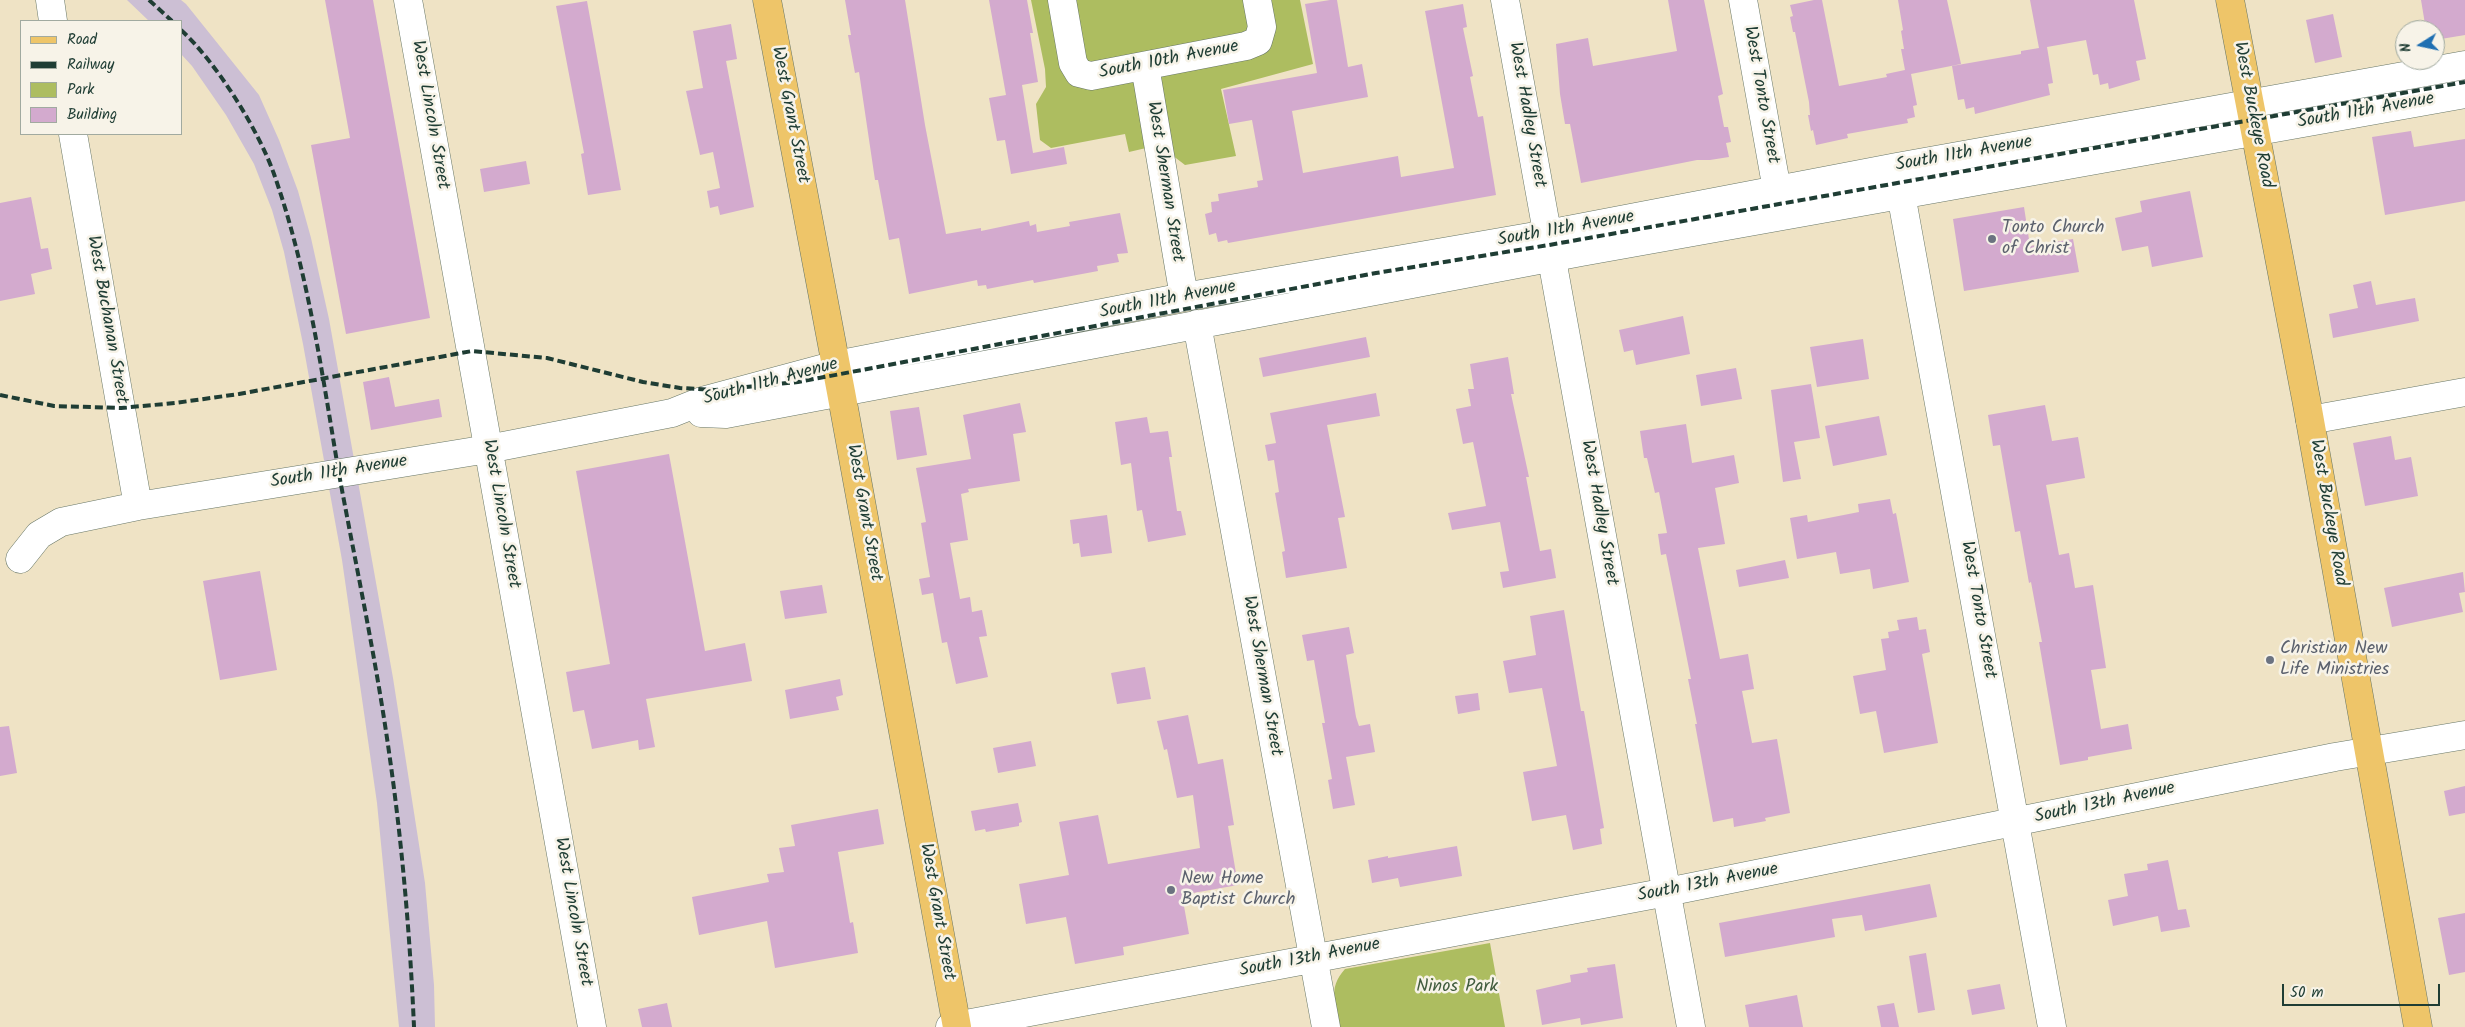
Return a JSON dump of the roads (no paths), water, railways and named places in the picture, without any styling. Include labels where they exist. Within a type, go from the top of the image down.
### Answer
[{"type":"main road","name":"West Grant Street","points":[[767,0],[841,392],[955,1027]]},
{"type":"main road","name":"West Buckeye Road","points":[[2230,0],[2310,420],[2418,1027]]},
{"type":"street","points":[[50,0],[53,20]]},
{"type":"street","name":"West Lincoln Street","points":[[408,0],[592,1027]]},
{"type":"street","name":"South 10th Avenue","points":[[1062,0],[1073,63],[1079,73],[1091,76],[1246,46],[1258,41],[1262,28],[1257,0]]},
{"type":"street","name":"West Hadley Street","points":[[1505,0],[1691,1027]]},
{"type":"street","name":"West Tonto Street","points":[[1743,0],[1776,190]]},
{"type":"street","name":"South 11th Avenue","points":[[20,558],[39,535],[61,522],[138,506],[488,449],[672,413],[702,401],[836,365],[1184,297],[1901,194],[2252,119],[2465,65]]},
{"type":"street","name":"West Sherman Street","points":[[1145,66],[1184,297]]},
{"type":"street","name":"South 11th Avenue","points":[[672,413],[726,414],[1197,324],[1549,246],[1776,190],[2053,139],[2252,119],[2465,94]]},
{"type":"street","name":"West Buchanan Street","points":[[73,135],[138,506]]},
{"type":"street","name":"West Tonto Street","points":[[1901,194],[2052,1027]]},
{"type":"street","name":"West Sherman Street","points":[[1197,324],[1326,1027]]},
{"type":"street","points":[[2310,420],[2465,392]]},
{"type":"street","name":"South 13th Avenue","points":[[955,1027],[1667,892],[2370,751],[2465,735]]},
{"type":"railway","points":[[149,0],[171,20]]},
{"type":"railway","points":[[182,31],[222,78],[258,137],[274,174],[286,211],[305,285],[384,717],[405,889],[414,1027]]},
{"type":"railway","points":[[0,395],[54,406],[121,408],[175,403],[239,394],[472,351],[547,358],[643,382],[680,388],[715,390],[798,382],[1376,273],[1549,245],[2465,82]]},
{"type":"place","name":"Tonto Church of Christ","points":[[1992,239]]},
{"type":"place","name":"Christian New Life Ministries","points":[[2270,660]]},
{"type":"place","name":"New Home Baptist Church","points":[[1171,890]]},
{"type":"park label","name":"Ninos Park","points":[[1457,988]]}]
